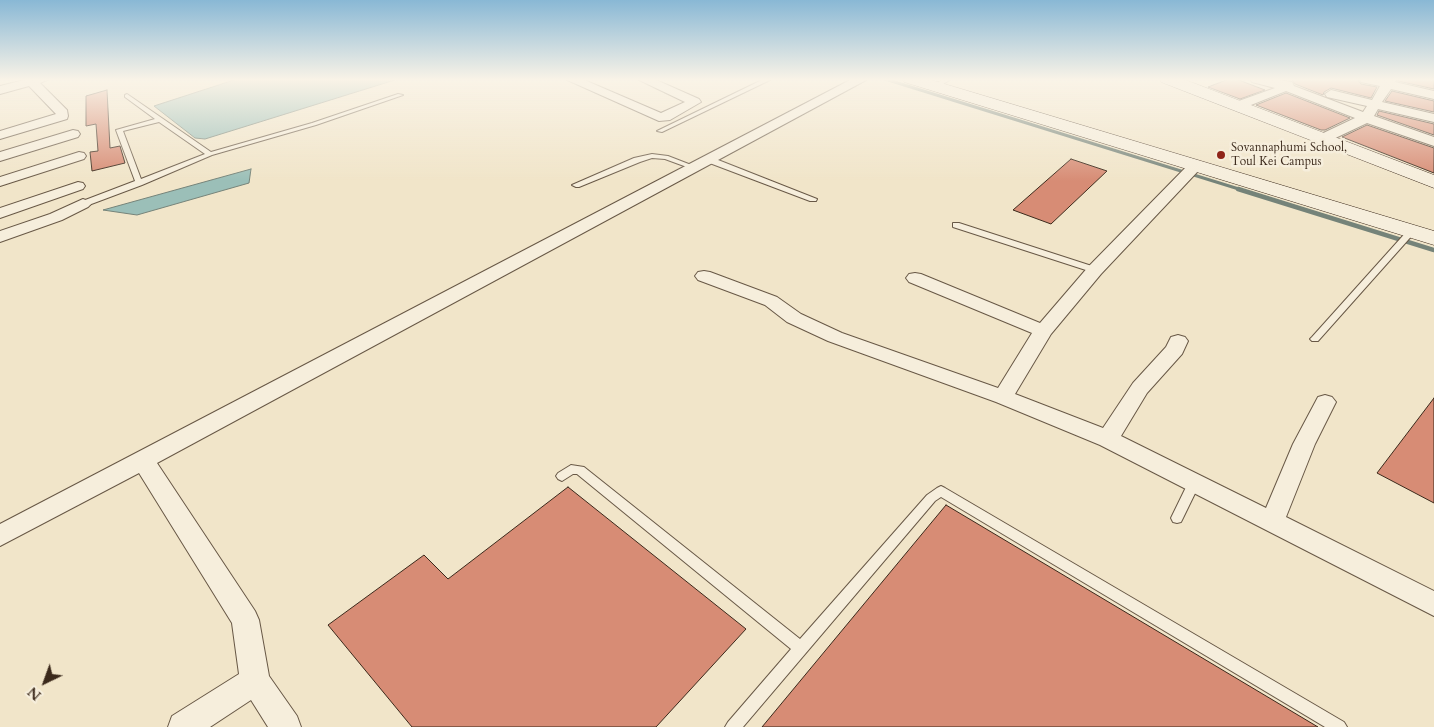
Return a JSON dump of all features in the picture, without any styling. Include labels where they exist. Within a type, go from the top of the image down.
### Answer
[{"type":"main road","points":[[1026,113],[1190,171],[1434,238]]},
{"type":"main road","points":[[1255,113],[1434,182]]},
{"type":"street","points":[[0,135],[62,116],[62,113]]},
{"type":"street","points":[[650,113],[659,117],[665,117],[673,113]]},
{"type":"street","points":[[0,536],[799,113]]},
{"type":"street","points":[[1355,113],[1434,142]]},
{"type":"street","points":[[1322,139],[1366,118],[1369,113]]},
{"type":"street","points":[[1413,113],[1434,118]]},
{"type":"street","points":[[0,157],[73,134]]},
{"type":"street","points":[[0,182],[79,156]]},
{"type":"street","points":[[1003,397],[1043,331],[1096,270],[1190,171]]},
{"type":"street","points":[[23,229],[3,208],[78,186]]},
{"type":"street","points":[[0,237],[56,217],[83,204]]},
{"type":"street","points":[[704,276],[771,301],[794,318],[834,337],[1003,397],[1108,439],[1434,604]]},
{"type":"street","points":[[915,278],[1043,331]]},
{"type":"street","points":[[1108,439],[1140,388],[1176,349],[1178,340]]},
{"type":"street","points":[[1272,522],[1304,444],[1326,402]]},
{"type":"street","points":[[143,460],[245,620],[255,681],[286,727]]},
{"type":"street","points":[[183,727],[255,681]]},
{"type":"lane","points":[[149,113],[210,154]]},
{"type":"lane","points":[[83,204],[139,184],[210,154],[348,113]]},
{"type":"lane","points":[[660,131],[698,113]]},
{"type":"lane","points":[[139,184],[119,130],[158,120]]},
{"type":"lane","points":[[576,185],[637,160],[652,156],[703,164],[813,199]]},
{"type":"lane","points":[[956,225],[1096,270]]},
{"type":"lane","points":[[1314,339],[1412,231]]},
{"type":"lane","points":[[562,476],[571,469],[580,470],[802,649]]},
{"type":"lane","points":[[1177,518],[1194,481]]},
{"type":"lane","points":[[733,727],[931,498],[941,491],[1340,727]]},
{"type":"water","points":[[163,113],[289,113],[205,139],[195,138]]},
{"type":"water","points":[[251,169],[249,183],[137,215],[103,210]]},
{"type":"building","points":[[86,113],[108,113],[110,148],[120,146],[125,163],[92,171],[90,152],[98,151],[96,124],[86,126]]},
{"type":"building","points":[[1277,113],[1337,113],[1350,118],[1325,130]]},
{"type":"building","points":[[1378,113],[1387,113],[1434,124],[1434,135],[1377,115]]},
{"type":"building","points":[[1367,125],[1434,148],[1434,173],[1342,137]]},
{"type":"building","points":[[1071,159],[1107,171],[1051,224],[1013,210]]},
{"type":"building","points":[[1434,398],[1434,503],[1377,473]]},
{"type":"building","points":[[568,487],[746,629],[656,727],[412,727],[328,625],[424,555],[448,579]]},
{"type":"building","points":[[946,505],[1318,727],[762,727]]},
{"type":"waterway","points":[[994,113],[1242,190]]},
{"type":"waterway","points":[[1238,189],[1434,250]]},
{"type":"place","name":"Sovannaphumi School, Toul Kei Campus","points":[[1221,155]]}]
